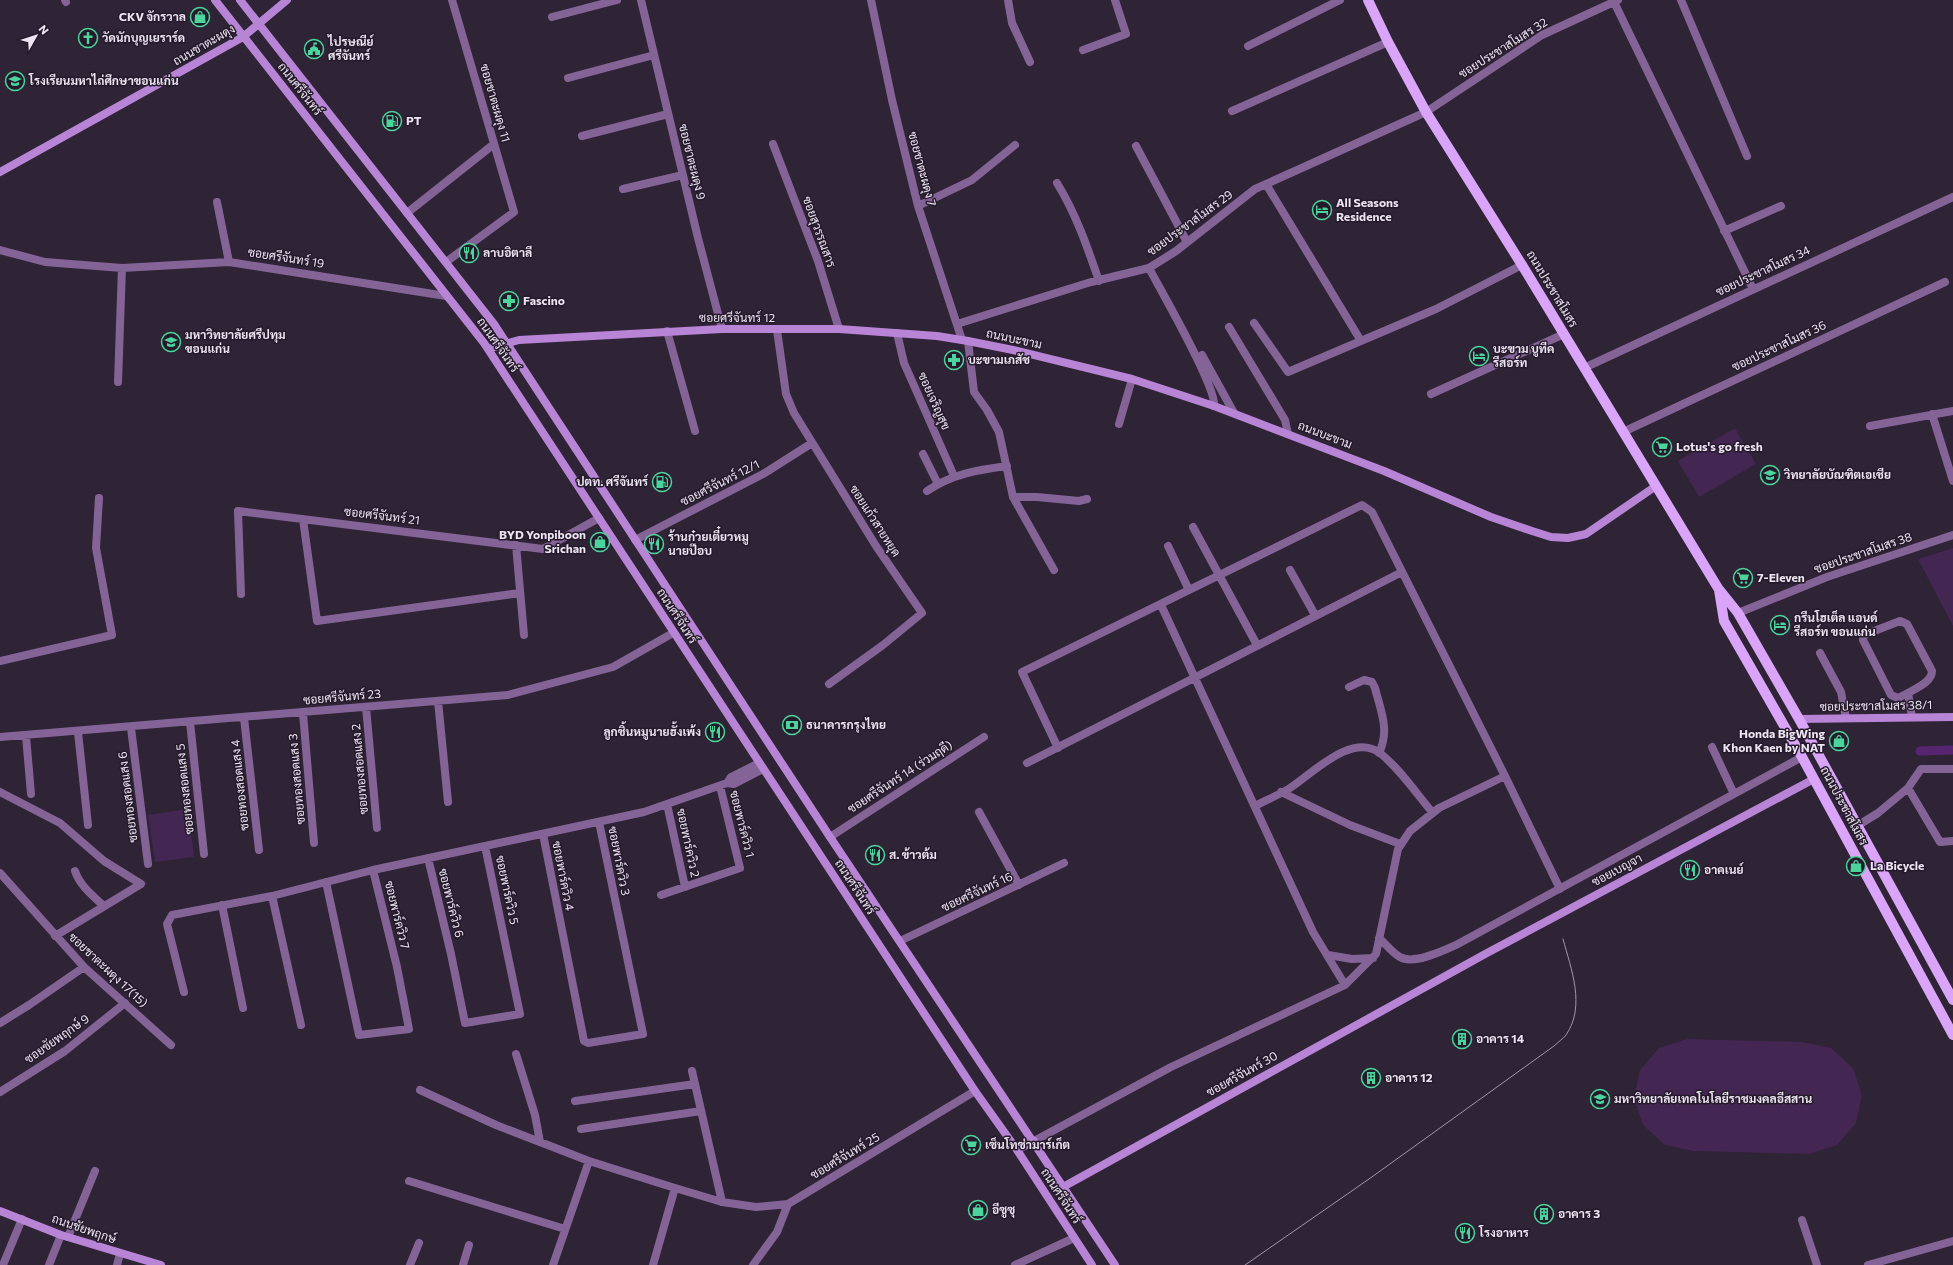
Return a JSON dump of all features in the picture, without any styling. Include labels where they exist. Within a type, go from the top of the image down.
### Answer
[{"type":"main road","name":"ถนนศรีจันทร์","points":[[215,0],[488,349],[975,1091],[1017,1150],[1092,1265]]},
{"type":"main road","name":"ถนนศรีจันทร์","points":[[240,0],[494,324],[830,837],[1034,1141],[1115,1265]]},
{"type":"main road","name":"ถนนชาตะผดุง","points":[[1,170],[243,36],[287,0]]},
{"type":"main road","name":"ถนนประชาสโมสร","points":[[1368,0],[1388,42],[1426,112],[1522,265],[1718,588],[1738,613],[1799,719],[1953,1000]]},
{"type":"main road","name":"ซอยศรีจันทร์ 12","points":[[488,349],[519,340],[722,329],[839,329],[937,336],[965,341]]},
{"type":"main road","name":"ถนนบะขาม","points":[[965,341],[1013,350],[1132,379],[1214,406],[1384,471],[1491,517],[1551,537],[1568,538],[1586,534],[1656,486]]},
{"type":"main road","name":"ถนนประชาสโมสร","points":[[1718,588],[1724,621],[1802,757],[1953,1035]]},
{"type":"main road","name":"ซอยประชาสโมสร 38/1","points":[[1799,719],[1953,716]]},
{"type":"main road","name":"ซอยเบญจา","points":[[1432,983],[1814,779]]},
{"type":"main road","name":"ซอยศรีจันทร์ 30","points":[[1063,1187],[1432,983]]},
{"type":"main road","points":[[1017,1150],[1034,1141]]},
{"type":"main road","name":"ถนนชัยพฤกษ์","points":[[0,1211],[65,1236],[120,1254],[161,1265]]},
{"type":"street","name":"ซอยชาตะผดุง 11","points":[[446,262],[514,212],[452,0]]},
{"type":"street","points":[[552,17],[617,0]]},
{"type":"street","name":"ซอยชาตะผดุง 9","points":[[641,0],[722,329]]},
{"type":"street","name":"ซอยชาตะผดุง 7","points":[[871,0],[892,100],[918,206],[957,324],[965,341],[974,392],[987,410],[999,432],[1014,497],[1054,570]]},
{"type":"street","points":[[1008,0],[1012,23],[1030,62]]},
{"type":"street","points":[[1083,50],[1126,34],[1115,0]]},
{"type":"street","points":[[1248,46],[1340,0]]},
{"type":"street","points":[[1681,0],[1747,156]]},
{"type":"street","points":[[1616,1],[1752,290]]},
{"type":"street","name":"ซอยประชาสโมสร 32","points":[[1426,112],[1542,35],[1616,1]]},
{"type":"street","points":[[1232,111],[1388,42]]},
{"type":"street","points":[[568,78],[654,55]]},
{"type":"street","name":"ซอยประชาสโมสร 29","points":[[957,324],[1098,281],[1149,268],[1176,251],[1255,189],[1426,112]]},
{"type":"street","points":[[582,136],[668,114]]},
{"type":"street","points":[[407,213],[494,144]]},
{"type":"street","name":"ซอยสุวรรณสาร","points":[[773,144],[818,261],[839,329]]},
{"type":"street","points":[[918,206],[972,180],[1015,145]]},
{"type":"street","points":[[1136,146],[1187,242]]},
{"type":"street","points":[[623,189],[683,175]]},
{"type":"street","points":[[1057,183],[1071,207],[1082,232],[1098,281]]},
{"type":"street","points":[[1266,184],[1361,341]]},
{"type":"street","name":"ซอยประชาสโมสร 34","points":[[1584,368],[1953,197]]},
{"type":"street","points":[[217,202],[230,262]]},
{"type":"street","points":[[1724,231],[1781,206]]},
{"type":"street","name":"ซอยศรีจันทร์ 19","points":[[0,250],[45,262],[122,268],[230,262],[446,296]]},
{"type":"street","points":[[1254,323],[1288,372],[1436,309],[1522,265]]},
{"type":"street","points":[[118,382],[122,268]]},
{"type":"street","points":[[1149,268],[1207,379],[1215,400],[1214,406]]},
{"type":"street","name":"ซอยประชาสโมสร 36","points":[[1623,432],[1945,282]]},
{"type":"street","points":[[1228,326],[1285,420],[1288,434]]},
{"type":"street","name":"ซอยแก้วสายหยุด","points":[[777,330],[786,394],[794,412],[876,546],[922,613],[883,645],[829,684]]},
{"type":"street","points":[[667,331],[695,432]]},
{"type":"street","name":"ซอยเจริญสุข","points":[[897,333],[904,363],[954,476]]},
{"type":"street","points":[[1431,394],[1564,334]]},
{"type":"street","points":[[1202,355],[1234,413]]},
{"type":"street","points":[[1119,424],[1132,379]]},
{"type":"street","points":[[1870,426],[1953,411]]},
{"type":"street","points":[[1932,414],[1953,481]]},
{"type":"street","name":"ซอยศรีจันทร์ 12/1","points":[[635,540],[764,474],[812,443]]},
{"type":"street","points":[[923,454],[938,484]]},
{"type":"street","points":[[927,491],[954,476],[971,470],[1007,466]]},
{"type":"street","points":[[1014,497],[1037,497],[1079,501],[1087,499]]},
{"type":"street","points":[[0,661],[112,635],[96,548],[98,498]]},
{"type":"street","points":[[1058,748],[1022,672],[1362,505],[1372,512],[1505,776],[1560,889]]},
{"type":"street","name":"ซอยศรีจันทร์ 21","points":[[241,594],[238,510],[543,548],[599,518]]},
{"type":"street","points":[[303,519],[317,621],[520,593]]},
{"type":"street","points":[[1193,527],[1257,645]]},
{"type":"street","name":"ซอยประชาสโมสร 38","points":[[1738,613],[1827,577],[1953,535]]},
{"type":"street","points":[[516,545],[524,635]]},
{"type":"street","points":[[1168,546],[1189,590]]},
{"type":"street","points":[[1290,570],[1315,615]]},
{"type":"street","points":[[1027,763],[1402,572]]},
{"type":"street","points":[[1161,605],[1313,932],[1345,985]]},
{"type":"street","points":[[1900,621],[1907,624],[1932,671],[1932,675],[1929,679],[1908,693],[1898,698],[1891,695],[1863,640],[1864,636],[1900,621]]},
{"type":"street","name":"ซอยศรีจันทร์ 23","points":[[0,737],[131,728],[508,695],[613,667],[674,633]]},
{"type":"street","points":[[1820,653],[1841,692],[1846,718]]},
{"type":"street","points":[[1349,687],[1364,680],[1372,682],[1375,688],[1386,730],[1384,743],[1379,753]]},
{"type":"street","points":[[1908,693],[1912,717]]},
{"type":"street","points":[[438,701],[448,802]]},
{"type":"street","name":"ซอยทองสอดแสง 2","points":[[366,707],[377,828]]},
{"type":"street","name":"ซอยทองสอดแสง 3","points":[[303,713],[314,843]]},
{"type":"street","name":"ซอยทองสอดแสง 4","points":[[244,718],[259,850]]},
{"type":"street","name":"ซอยทองสอดแสง 5","points":[[190,722],[204,854]]},
{"type":"street","name":"ซอยทองสอดแสง 6","points":[[131,728],[148,864]]},
{"type":"street","points":[[78,732],[88,825]]},
{"type":"street","points":[[26,736],[30,794]]},
{"type":"street","name":"ซอยศรีจันทร์ 14 (ร่วมฤดี)","points":[[830,837],[984,737]]},
{"type":"street","points":[[1254,806],[1281,792],[1346,751],[1363,747],[1379,753],[1402,775],[1432,812]]},
{"type":"street","points":[[1712,747],[1734,794]]},
{"type":"street","points":[[1379,938],[1399,957],[1408,960],[1435,954],[1456,945],[1802,757]]},
{"type":"street","points":[[184,992],[167,924],[172,915],[272,896],[373,870],[644,812],[723,785],[734,784],[761,766]]},
{"type":"street","points":[[1857,826],[1878,813],[1908,788],[1921,769],[1953,769]]},
{"type":"street","points":[[1034,1141],[1171,1067],[1345,985],[1376,954],[1400,844],[1410,832],[1432,812],[1505,776]]},
{"type":"street","name":"ซอยพาร์ควิว 1","points":[[685,887],[740,868],[723,785]]},
{"type":"street","points":[[1908,788],[1940,842],[1953,842]]},
{"type":"street","points":[[0,792],[60,823],[104,861],[141,884],[55,936]]},
{"type":"street","points":[[1281,792],[1350,825],[1400,844]]},
{"type":"street","name":"ซอยพาร์ควิว 2","points":[[667,804],[685,887]]},
{"type":"street","points":[[979,812],[1019,885]]},
{"type":"street","name":"ซอยพาร์ควิว 3","points":[[560,923],[584,1041],[588,1043],[643,1034],[599,822]]},
{"type":"street","name":"ซอยพาร์ควิว 4","points":[[543,834],[560,923]]},
{"type":"street","name":"ซอยพาร์ควิว 5","points":[[451,954],[465,1023],[520,1014],[485,846]]},
{"type":"street","name":"ซอยพาร์ควิว 6","points":[[428,858],[451,954]]},
{"type":"street","name":"ซอยศรีจันทร์ 16","points":[[900,942],[1064,863]]},
{"type":"street","name":"ซอยพาร์ควิว 7","points":[[326,882],[359,1035],[409,1028],[397,967],[373,870]]},
{"type":"street","points":[[74,871],[84,888],[104,906]]},
{"type":"street","name":"ซอยชาตะผดุง 17(15)","points":[[0,873],[84,967],[126,1003],[171,1045]]},
{"type":"street","points":[[661,895],[685,887]]},
{"type":"street","points":[[272,896],[301,1025]]},
{"type":"street","points":[[222,905],[243,1008]]},
{"type":"street","points":[[1328,955],[1352,959],[1373,958]]},
{"type":"street","points":[[0,1023],[84,967]]},
{"type":"street","name":"ซอยชัยพฤกษ์ 9","points":[[0,1092],[65,1051],[126,1003]]},
{"type":"street","points":[[516,1054],[535,1115],[540,1142]]},
{"type":"street","points":[[692,1071],[722,1202]]},
{"type":"street","points":[[576,1101],[695,1084]]},
{"type":"street","points":[[420,1090],[496,1125],[589,1161],[675,1188],[722,1202],[756,1207],[788,1204],[777,1232],[753,1265]]},
{"type":"street","name":"ซอยศรีจันทร์ 25","points":[[788,1204],[975,1091]]},
{"type":"street","points":[[581,1129],[701,1111]]},
{"type":"street","points":[[555,1265],[565,1229],[589,1161]]},
{"type":"street","points":[[49,1265],[65,1236],[95,1171]]},
{"type":"street","points":[[409,1181],[565,1229]]},
{"type":"street","points":[[653,1265],[675,1188]]},
{"type":"street","points":[[3,1265],[22,1219]]},
{"type":"street","points":[[1802,1220],[1817,1265]]},
{"type":"street","points":[[1015,1265],[1074,1238]]},
{"type":"street","points":[[1868,1265],[1953,1240]]},
{"type":"street","points":[[410,1265],[419,1243]]},
{"type":"street","points":[[464,1265],[469,1245]]},
{"type":"street","points":[[117,1265],[120,1254]]},
{"type":"shaded area","points":[[1735,428],[1756,464],[1699,497],[1678,461]]},
{"type":"shaded area","points":[[1953,548],[1953,626],[1918,559]]},
{"type":"shaded area","points":[[188,809],[194,857],[155,862],[148,815]]},
{"type":"shaded area","points":[[1687,1039],[1803,1042],[1831,1048],[1853,1068],[1862,1095],[1856,1123],[1837,1145],[1809,1154],[1693,1151],[1665,1145],[1643,1125],[1634,1098],[1640,1070],[1659,1048]]},
{"type":"waterway","points":[[1920,751],[1953,750]]},
{"type":"tram line","points":[[1245,1265],[1369,1179],[1554,1046],[1566,1035],[1572,1024],[1576,1000],[1573,975],[1563,939]]},
{"type":"place","name":"CKV จักรวาล","points":[[200,17]]},
{"type":"place","name":"วัดนักบุญเยราร์ด","points":[[88,38]]},
{"type":"place","name":"ไปรษณีย์ ศรีจันทร์","points":[[314,49]]},
{"type":"place","name":"โรงเรียนมหาไถ่ศึกษาขอนแก่น","points":[[15,81]]},
{"type":"place","name":"PT","points":[[392,121]]},
{"type":"place","name":"All Seasons Residence","points":[[1322,210]]},
{"type":"place","name":"ลาบอิตาลี","points":[[469,253]]},
{"type":"place","name":"Fascino","points":[[509,301]]},
{"type":"place","name":"มหาวิทยาลัยศรีปทุม ขอนแก่น","points":[[171,342]]},
{"type":"place","name":"บะขาม บูทีค รีสอร์ท","points":[[1479,356]]},
{"type":"place","name":"บะขามเภสัช","points":[[954,360]]},
{"type":"place","name":"Lotus's go fresh","points":[[1662,447]]},
{"type":"place","name":"วิทยาลัยบัณฑิตเอเชีย","points":[[1770,475]]},
{"type":"place","name":"ปตท. ศรีจันทร์","points":[[662,482]]},
{"type":"place","name":"BYD Yonpiboon Srichan","points":[[600,542]]},
{"type":"place","name":"ร้านก๋วยเตี๋ยวหมู นายป๊อบ","points":[[654,544]]},
{"type":"place","name":"7-Eleven","points":[[1743,578]]},
{"type":"place","name":"กรีนโฮเต็ล แอนด์ รีสอร์ท ขอนแก่น","points":[[1780,625]]},
{"type":"place","name":"ธนาคารกรุงไทย","points":[[792,725]]},
{"type":"place","name":"ลูกชิ้นหมูนายฮั้งเพ้ง","points":[[715,732]]},
{"type":"place","name":"Honda BigWing Khon Kaen by NAT","points":[[1839,741]]},
{"type":"place","name":"ส. ข้าวต้ม","points":[[875,855]]},
{"type":"place","name":"La Bicycle","points":[[1856,866]]},
{"type":"place","name":"อาคเนย์","points":[[1690,870]]},
{"type":"place","name":"อาคาร 14","points":[[1462,1039]]},
{"type":"place","name":"อาคาร 12","points":[[1371,1078]]},
{"type":"place","name":"มหาวิทยาลัยเทคโนโลยีราชมงคลอีสสาน","points":[[1600,1099]]},
{"type":"place","name":"เซ็นโทซ่ามาร์เก็ต","points":[[971,1145]]},
{"type":"place","name":"อีซูซุ","points":[[978,1210]]},
{"type":"place","name":"อาคาร 3","points":[[1544,1214]]},
{"type":"place","name":"โรงอาหาร","points":[[1465,1233]]}]
